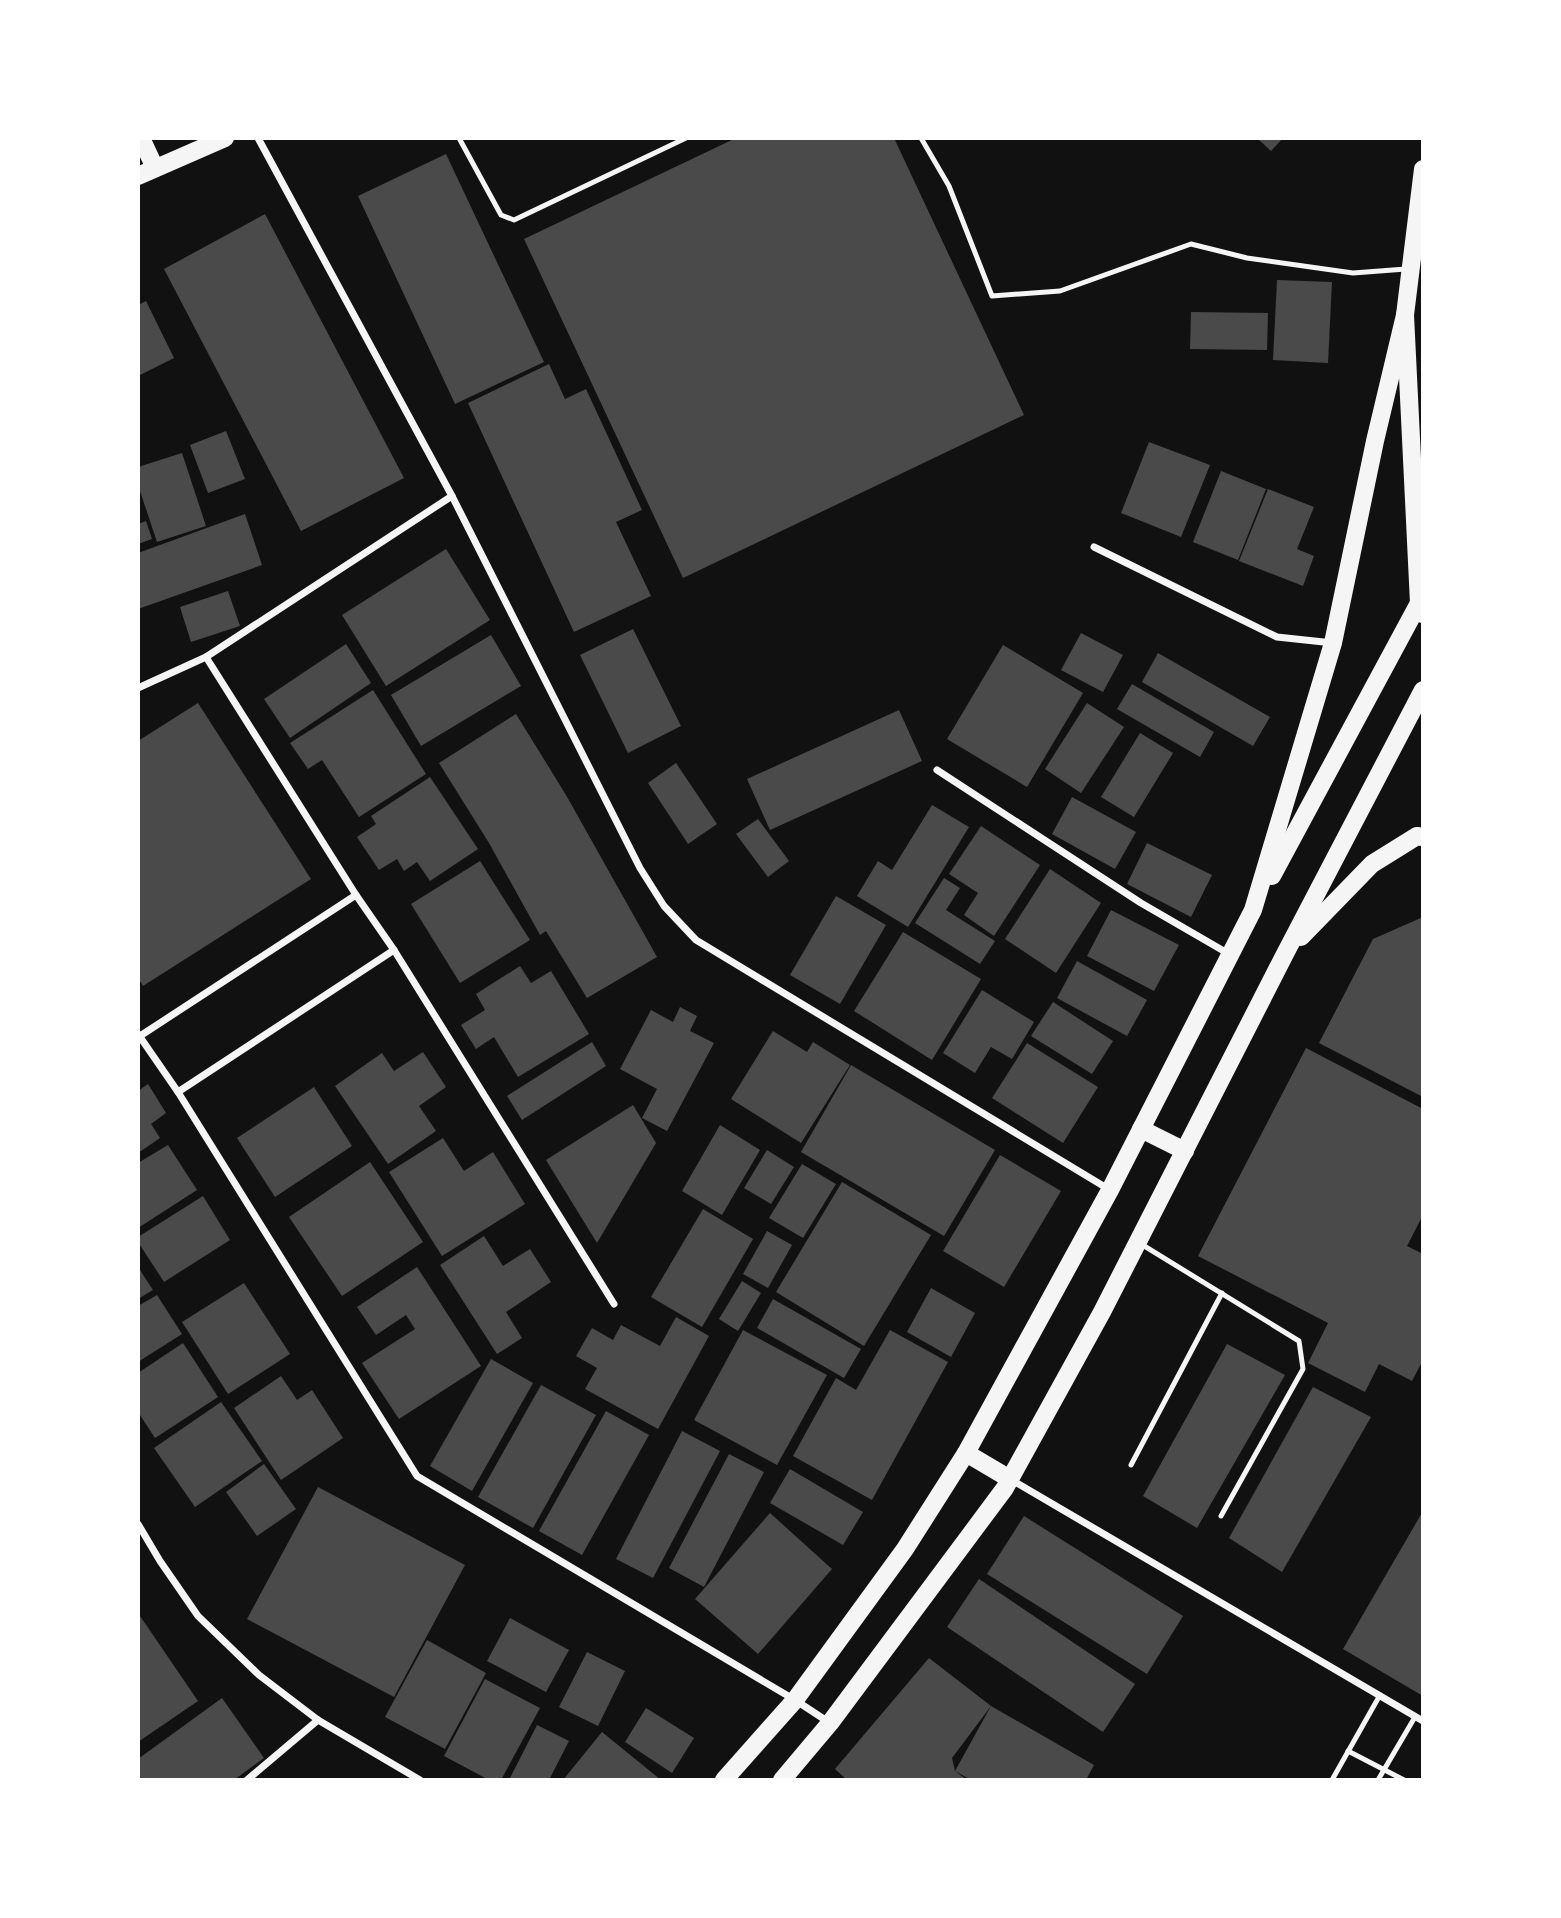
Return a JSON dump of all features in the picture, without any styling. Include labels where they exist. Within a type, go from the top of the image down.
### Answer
[{"type":"main road","points":[[141,138],[147,172],[225,138]]},
{"type":"main road","points":[[724,1780],[795,1700],[905,1549],[966,1453],[1110,1190],[1253,910],[1421,608],[1419,519],[1405,315],[1423,169]]},
{"type":"main road","points":[[1253,910],[1333,643],[1374,441],[1405,315]]},
{"type":"main road","points":[[782,1780],[831,1723],[1005,1489],[1139,1242],[1423,690]]},
{"type":"main road","points":[[1286,952],[1372,864],[1417,836],[1423,837]]},
{"type":"main road","points":[[1141,1129],[1185,1151]]},
{"type":"main road","points":[[966,1453],[1010,1479]]},
{"type":"street","points":[[258,138],[452,496],[640,868],[664,906],[696,940],[1110,1190]]},
{"type":"street","points":[[138,688],[206,657],[452,496]]},
{"type":"street","points":[[1094,547],[1276,637],[1333,643]]},
{"type":"street","points":[[206,657],[356,895],[394,950],[614,1304]]},
{"type":"street","points":[[937,770],[1141,903],[1230,955]]},
{"type":"street","points":[[356,895],[139,1035],[178,1092],[417,1476],[831,1723]]},
{"type":"street","points":[[178,1092],[394,950]]},
{"type":"street","points":[[1010,1479],[1419,1719]]},
{"type":"street","points":[[138,1524],[198,1616],[259,1675],[318,1720],[419,1780]]},
{"type":"street","points":[[247,1780],[318,1720]]},
{"type":"lane","points":[[459,138],[501,215],[514,220],[685,138]]},
{"type":"lane","points":[[921,138],[949,186],[992,296],[1060,291],[1191,244],[1247,258],[1353,272],[1409,268]]},
{"type":"lane","points":[[1139,1242],[1299,1341],[1303,1369],[1221,1516]]},
{"type":"lane","points":[[1131,1465],[1222,1293]]},
{"type":"lane","points":[[1332,1780],[1380,1695]]},
{"type":"lane","points":[[1378,1780],[1419,1719]]},
{"type":"lane","points":[[1348,1751],[1404,1780]]},
{"type":"building","points":[[736,138],[894,138],[1024,415],[683,578],[524,239]]},
{"type":"building","points":[[1257,138],[1283,138],[1271,151]]},
{"type":"building","points":[[446,154],[544,362],[455,404],[358,196]]},
{"type":"building","points":[[265,214],[404,478],[301,531],[164,269]]},
{"type":"building","points":[[1277,280],[1332,282],[1328,363],[1273,360]]},
{"type":"building","points":[[146,301],[174,358],[138,376],[138,305]]},
{"type":"building","points":[[1191,312],[1268,313],[1267,350],[1190,349]]},
{"type":"building","points":[[549,364],[565,399],[586,389],[642,510],[616,522],[651,596],[574,632],[468,403]]},
{"type":"building","points":[[226,431],[245,479],[208,493],[190,445]]},
{"type":"building","points":[[1149,442],[1210,465],[1181,537],[1121,513]]},
{"type":"building","points":[[182,453],[206,526],[157,542],[138,485],[138,467]]},
{"type":"building","points":[[1221,471],[1266,489],[1238,560],[1193,542]]},
{"type":"building","points":[[1268,489],[1314,507],[1297,549],[1314,556],[1303,586],[1239,561]]},
{"type":"building","points":[[245,514],[262,565],[138,609],[138,553]]},
{"type":"building","points":[[146,521],[152,539],[138,544],[138,524]]},
{"type":"building","points":[[446,549],[490,620],[386,686],[342,615]]},
{"type":"building","points":[[228,591],[240,626],[191,642],[180,607]]},
{"type":"building","points":[[633,629],[681,726],[628,753],[580,655]]},
{"type":"building","points":[[1081,633],[1123,655],[1103,692],[1061,670]]},
{"type":"building","points":[[491,635],[521,686],[421,746],[391,695]]},
{"type":"building","points":[[346,644],[371,683],[290,738],[264,699]]},
{"type":"building","points":[[1003,645],[1083,693],[1027,787],[947,739]]},
{"type":"building","points":[[1158,653],[1270,717],[1253,746],[1142,682]]},
{"type":"building","points":[[1132,684],[1214,732],[1200,757],[1117,709]]},
{"type":"building","points":[[373,690],[426,774],[359,817],[322,760],[308,769],[290,743]]},
{"type":"building","points":[[198,703],[311,879],[143,986],[138,978],[138,741]]},
{"type":"building","points":[[1087,703],[1124,727],[1081,793],[1045,769]]},
{"type":"building","points":[[899,710],[922,761],[770,830],[747,779]]},
{"type":"building","points":[[516,714],[566,795],[657,957],[587,998],[546,931],[540,935],[489,843],[439,763]]},
{"type":"building","points":[[1140,733],[1173,753],[1134,817],[1101,797]]},
{"type":"building","points":[[676,763],[717,824],[688,844],[648,783]]},
{"type":"building","points":[[430,777],[478,849],[430,881],[417,862],[404,871],[397,859],[379,870],[357,837],[376,824],[371,816]]},
{"type":"building","points":[[1072,797],[1136,832],[1115,869],[1052,834]]},
{"type":"building","points":[[932,805],[969,827],[908,927],[857,896],[878,861],[892,870]]},
{"type":"building","points":[[758,819],[789,861],[768,877],[736,834]]},
{"type":"building","points":[[981,826],[1040,865],[994,936],[964,915],[978,893],[949,874]]},
{"type":"building","points":[[1147,843],[1212,875],[1191,917],[1127,884]]},
{"type":"building","points":[[480,861],[530,940],[460,983],[411,904]]},
{"type":"building","points":[[1050,869],[1101,903],[1056,973],[1005,939]]},
{"type":"building","points":[[944,878],[960,888],[946,910],[995,941],[980,964],[915,923]]},
{"type":"building","points":[[836,896],[886,925],[840,1004],[790,975]]},
{"type":"building","points":[[1111,910],[1179,945],[1154,991],[1087,956]]},
{"type":"building","points":[[1423,917],[1423,1097],[1319,1043],[1373,939]]},
{"type":"building","points":[[903,932],[981,979],[932,1060],[854,1011]]},
{"type":"building","points":[[1077,961],[1147,1000],[1127,1036],[1057,998]]},
{"type":"building","points":[[520,966],[531,983],[551,971],[589,1034],[518,1077],[494,1037],[476,1049],[461,1025],[485,1010],[476,994]]},
{"type":"building","points":[[982,990],[1034,1022],[1012,1059],[991,1047],[975,1073],[943,1053]]},
{"type":"building","points":[[1053,1002],[1113,1041],[1092,1074],[1031,1036]]},
{"type":"building","points":[[680,1007],[697,1016],[690,1031],[714,1043],[667,1131],[642,1118],[657,1089],[620,1069],[651,1010],[673,1022]]},
{"type":"building","points":[[773,1031],[807,1052],[813,1042],[850,1065],[801,1143],[731,1099]]},
{"type":"building","points":[[592,1042],[606,1066],[522,1120],[507,1096]]},
{"type":"building","points":[[1027,1043],[1098,1087],[1063,1143],[992,1098]]},
{"type":"building","points":[[1306,1048],[1423,1109],[1423,1215],[1407,1246],[1423,1254],[1423,1360],[1412,1381],[1379,1364],[1365,1392],[1308,1363],[1328,1323],[1198,1256]]},
{"type":"building","points":[[423,1052],[446,1087],[419,1106],[436,1131],[388,1164],[335,1086],[382,1053],[394,1071]]},
{"type":"building","points":[[851,1065],[995,1150],[944,1236],[801,1152]]},
{"type":"building","points":[[148,1084],[166,1113],[151,1124],[160,1138],[138,1153],[138,1091]]},
{"type":"building","points":[[314,1087],[352,1146],[275,1197],[237,1138]]},
{"type":"building","points":[[633,1105],[656,1143],[597,1243],[546,1160]]},
{"type":"building","points":[[720,1125],[760,1150],[722,1215],[682,1191]]},
{"type":"building","points":[[443,1138],[464,1171],[493,1152],[525,1204],[442,1256],[389,1172]]},
{"type":"building","points":[[168,1145],[197,1190],[138,1228],[138,1163]]},
{"type":"building","points":[[767,1150],[794,1167],[771,1204],[744,1188]]},
{"type":"building","points":[[1000,1155],[1061,1191],[1004,1287],[943,1251]]},
{"type":"building","points":[[370,1162],[423,1242],[342,1296],[289,1217]]},
{"type":"building","points":[[802,1164],[836,1184],[803,1238],[769,1218]]},
{"type":"building","points":[[842,1182],[931,1235],[864,1346],[776,1292]]},
{"type":"building","points":[[203,1196],[230,1240],[164,1282],[138,1242],[138,1237]]},
{"type":"building","points":[[703,1209],[753,1239],[702,1327],[651,1297]]},
{"type":"building","points":[[767,1231],[792,1245],[768,1288],[743,1274]]},
{"type":"building","points":[[484,1236],[503,1266],[530,1249],[551,1282],[506,1312],[522,1338],[497,1354],[440,1265]]},
{"type":"building","points":[[138,1267],[153,1290],[138,1299]]},
{"type":"building","points":[[417,1267],[481,1366],[399,1419],[362,1363],[415,1329],[406,1315],[376,1335],[357,1307]]},
{"type":"building","points":[[742,1281],[761,1293],[738,1331],[719,1319]]},
{"type":"building","points":[[244,1283],[290,1354],[228,1394],[182,1322]]},
{"type":"building","points":[[931,1288],[975,1313],[951,1357],[907,1332]]},
{"type":"building","points":[[157,1295],[182,1334],[138,1362],[138,1306]]},
{"type":"building","points":[[773,1299],[861,1349],[844,1378],[757,1328]]},
{"type":"building","points":[[676,1317],[709,1336],[658,1429],[585,1389],[597,1368],[576,1356],[592,1328],[613,1340],[621,1325],[660,1346]]},
{"type":"building","points":[[743,1330],[827,1375],[777,1465],[694,1420]]},
{"type":"building","points":[[890,1330],[948,1362],[872,1500],[793,1456],[836,1378],[856,1390]]},
{"type":"building","points":[[183,1343],[218,1397],[155,1438],[138,1412],[138,1373]]},
{"type":"building","points":[[1227,1344],[1285,1375],[1197,1528],[1143,1496]]},
{"type":"building","points":[[491,1359],[533,1383],[472,1491],[430,1466]]},
{"type":"building","points":[[281,1376],[297,1400],[312,1390],[343,1438],[281,1480],[234,1408]]},
{"type":"building","points":[[541,1385],[596,1415],[533,1528],[478,1497]]},
{"type":"building","points":[[1313,1387],[1371,1417],[1282,1572],[1229,1538]]},
{"type":"building","points":[[221,1402],[262,1461],[195,1507],[154,1448]]},
{"type":"building","points":[[606,1411],[649,1435],[582,1555],[539,1531]]},
{"type":"building","points":[[682,1431],[720,1451],[653,1578],[616,1559]]},
{"type":"building","points":[[729,1454],[764,1472],[704,1587],[669,1568]]},
{"type":"building","points":[[264,1464],[296,1509],[257,1536],[226,1492]]},
{"type":"building","points":[[790,1469],[863,1512],[843,1545],[770,1503]]},
{"type":"building","points":[[318,1487],[465,1565],[394,1697],[247,1619]]},
{"type":"building","points":[[1423,1511],[1423,1696],[1343,1649]]},
{"type":"building","points":[[770,1513],[832,1569],[758,1654],[695,1599]]},
{"type":"building","points":[[1024,1516],[1183,1616],[1147,1674],[987,1574]]},
{"type":"building","points":[[979,1579],[1135,1684],[1103,1732],[947,1627]]},
{"type":"building","points":[[138,1613],[198,1701],[138,1742]]},
{"type":"building","points":[[510,1618],[569,1650],[546,1692],[487,1661]]},
{"type":"building","points":[[427,1640],[486,1673],[445,1749],[385,1717]]},
{"type":"building","points":[[587,1652],[625,1671],[598,1726],[559,1707]]},
{"type":"building","points":[[929,1658],[991,1706],[952,1758],[955,1771],[967,1780],[847,1780],[835,1769]]},
{"type":"building","points":[[485,1679],[540,1708],[501,1780],[489,1780],[444,1756]]},
{"type":"building","points":[[222,1698],[264,1758],[234,1780],[138,1780],[138,1759]]},
{"type":"building","points":[[991,1706],[1094,1765],[1086,1780],[971,1780],[955,1771]]},
{"type":"building","points":[[646,1708],[694,1738],[672,1773],[625,1742]]},
{"type":"building","points":[[537,1725],[569,1741],[549,1780],[509,1780]]},
{"type":"building","points":[[602,1732],[661,1780],[563,1780]]}]
